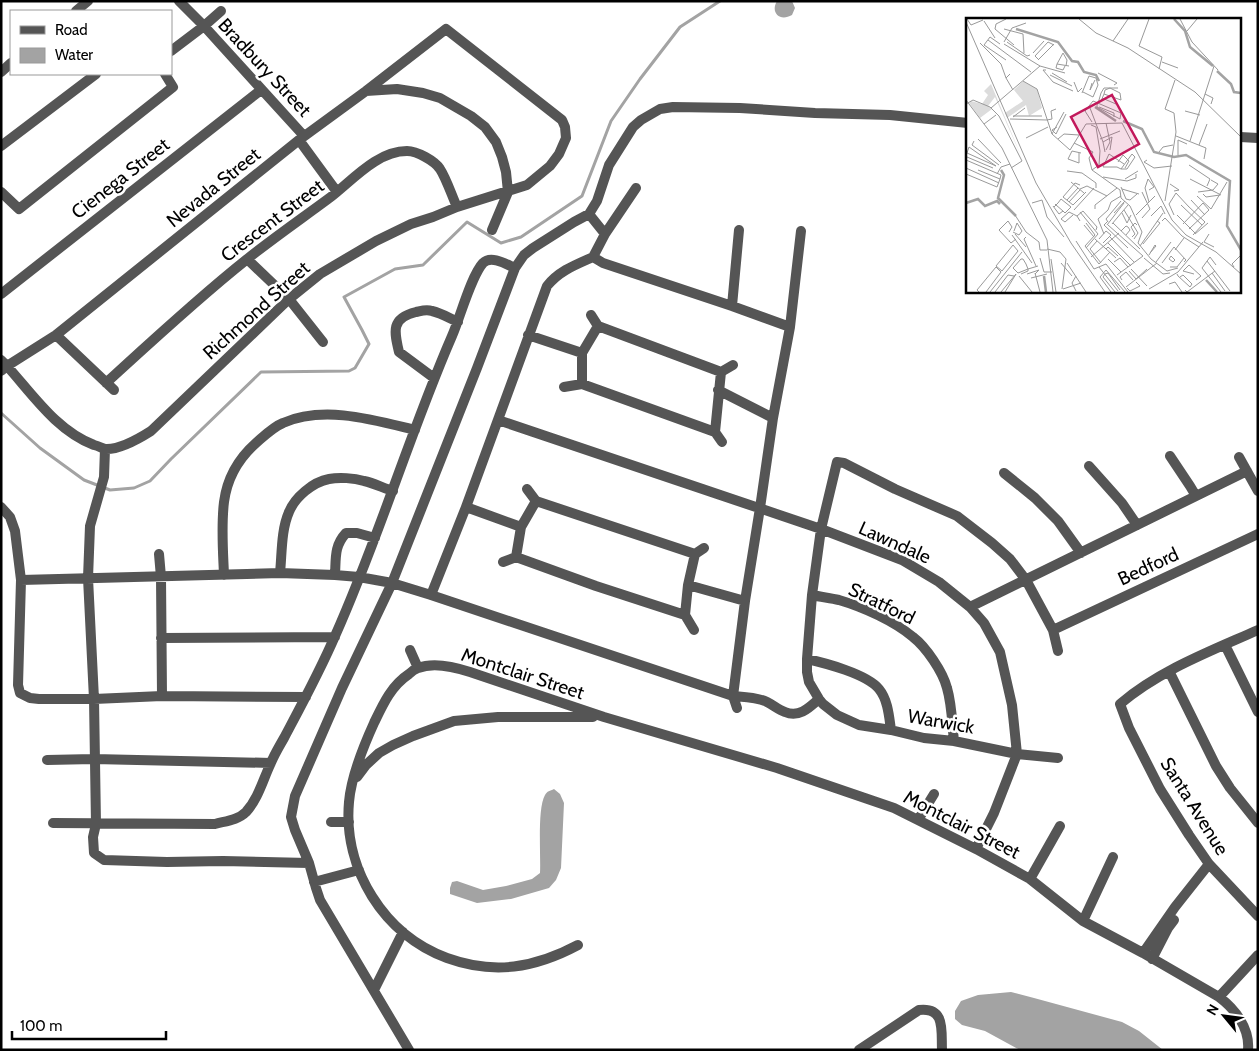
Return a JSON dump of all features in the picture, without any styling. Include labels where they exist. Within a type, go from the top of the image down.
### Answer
[{"type":"street","points":[[77,10],[88,1]]},
{"type":"street","name":"Bradbury Street","points":[[179,1],[262,90],[301,138],[337,192]]},
{"type":"street","points":[[172,50],[221,11]]},
{"type":"street","name":"Nevada Street","points":[[3,366],[56,335],[301,138],[446,29],[562,120]]},
{"type":"street","points":[[1,146],[95,75]]},
{"type":"street","points":[[1,192],[19,209],[173,87],[166,75]]},
{"type":"street","name":"Cienega Street","points":[[5,291],[262,90]]},
{"type":"street","points":[[366,91],[397,90],[423,93],[440,98],[471,116],[485,127],[496,142],[506,172],[508,192],[492,230]]},
{"type":"street","points":[[409,1050],[320,900],[309,863],[291,817],[295,796],[342,688],[392,583],[515,268],[524,255],[533,248],[589,214],[597,201],[609,165],[634,127],[641,120],[660,109],[673,107],[740,108],[890,115],[966,123]]},
{"type":"street","name":"Richmond Street","points":[[105,449],[132,442],[151,431],[289,299],[320,274],[376,241],[411,224],[527,185],[550,166],[558,154],[566,138],[562,120]]},
{"type":"street","points":[[1242,137],[1258,138]]},
{"type":"street","name":"Crescent Street","points":[[106,383],[197,300],[247,259],[337,192],[366,167],[394,153],[409,151],[419,154],[439,168],[457,207]]},
{"type":"street","points":[[431,595],[466,507],[547,286],[554,278],[570,267],[593,257],[605,234],[636,188]]},
{"type":"street","points":[[589,214],[605,234]]},
{"type":"street","points":[[732,306],[739,230]]},
{"type":"street","points":[[737,708],[733,696],[745,601],[790,328],[801,231]]},
{"type":"street","points":[[593,257],[790,328]]},
{"type":"street","points":[[247,259],[289,299],[324,342]]},
{"type":"street","points":[[53,823],[215,824],[240,818],[247,811],[254,801],[271,763],[335,637],[360,577],[414,430],[471,286],[483,264],[488,260],[515,268]]},
{"type":"street","points":[[1,279],[5,291]]},
{"type":"street","points":[[434,378],[399,352],[395,335],[396,324],[402,317],[424,310],[458,322]]},
{"type":"street","points":[[591,315],[598,326],[721,372]]},
{"type":"street","points":[[582,384],[582,353],[598,326]]},
{"type":"street","points":[[56,335],[114,390]]},
{"type":"street","points":[[528,336],[582,353]]},
{"type":"street","points":[[721,372],[733,365]]},
{"type":"street","points":[[3,366],[61,426],[82,440],[105,449],[104,477],[90,526],[88,578],[94,699],[96,824],[93,837],[94,853],[104,860],[309,863]]},
{"type":"street","points":[[715,432],[721,372]]},
{"type":"street","points":[[564,387],[582,384],[715,432],[722,442]]},
{"type":"street","points":[[718,390],[774,418]]},
{"type":"street","points":[[224,575],[223,514],[229,481],[239,462],[252,447],[282,423],[315,415],[349,416],[414,430]]},
{"type":"street","name":"Lawndale","points":[[498,420],[821,529],[902,560],[939,582],[970,607],[984,623],[1000,652],[1012,705],[1017,754]]},
{"type":"street","points":[[1170,456],[1196,496]]},
{"type":"street","points":[[1240,457],[1258,491]]},
{"type":"street","points":[[21,580],[280,573],[360,577],[392,583],[431,595],[733,696],[766,702],[794,715],[821,702],[808,682],[806,672],[812,595],[821,529],[837,462],[844,463],[895,489],[957,516],[998,548],[1010,559],[1026,580],[1053,630],[1058,651]]},
{"type":"street","points":[[1089,466],[1122,503],[1137,525]]},
{"type":"street","points":[[970,607],[1247,471]]},
{"type":"street","points":[[1004,472],[1035,498],[1058,521],[1081,553]]},
{"type":"street","points":[[280,573],[288,513],[295,501],[304,492],[329,479],[363,480],[393,491]]},
{"type":"street","points":[[527,489],[536,502],[699,551],[688,585],[685,615],[694,630]]},
{"type":"street","points":[[516,556],[521,526],[536,502]]},
{"type":"street","points":[[1,507],[10,517],[16,531],[21,580],[18,685],[20,693],[30,698],[39,699],[162,696],[306,697]]},
{"type":"street","points":[[466,507],[521,526]]},
{"type":"street","points":[[335,575],[336,550],[340,540],[346,533],[357,533],[374,538]]},
{"type":"street","name":"Bedford","points":[[1053,630],[1258,534]]},
{"type":"street","points":[[159,554],[161,577],[162,696]]},
{"type":"street","points":[[503,562],[516,556],[596,586],[685,615]]},
{"type":"street","points":[[688,585],[745,601]]},
{"type":"street","name":"Stratford","points":[[812,595],[838,600],[871,612],[915,638],[939,668],[947,687],[954,741]]},
{"type":"street","points":[[1258,630],[1169,671],[1216,766],[1240,802],[1258,823]]},
{"type":"street","points":[[162,638],[335,637]]},
{"type":"street","points":[[1225,645],[1258,712]]},
{"type":"street","points":[[410,650],[418,668],[403,678],[389,693],[369,733],[352,784],[349,803],[352,846],[367,888],[389,919],[403,932],[438,954],[458,961],[478,966],[499,967],[527,964],[560,955],[578,945]]},
{"type":"street","points":[[807,659],[829,664],[869,680],[878,688],[883,696],[888,708],[891,730]]},
{"type":"street","name":"Montclair Street","points":[[418,668],[436,665],[462,669],[604,717],[776,768],[894,808],[976,848],[1030,879],[1083,921],[1218,996],[1226,1002],[1243,1024],[1249,1043],[1248,1050]]},
{"type":"street","name":"Santa Avenue","points":[[1169,671],[1132,693],[1120,704],[1129,728],[1160,790],[1211,867],[1258,916]]},
{"type":"street","name":"Warwick","points":[[821,702],[837,714],[859,725],[1017,754],[1058,758]]},
{"type":"street","name":"Montclair Street","points":[[352,784],[379,753],[413,736],[454,721],[498,717],[604,717]]},
{"type":"street","points":[[976,848],[994,813],[1017,754]]},
{"type":"street","points":[[47,760],[94,759],[271,763]]},
{"type":"street","points":[[918,820],[934,794]]},
{"type":"street","points":[[331,822],[349,822]]},
{"type":"street","points":[[1030,879],[1060,826]]},
{"type":"street","points":[[1083,921],[1113,857]]},
{"type":"street","points":[[1143,953],[1175,907],[1211,867]]},
{"type":"street","points":[[1152,959],[1168,928],[1211,867]]},
{"type":"street","points":[[314,882],[359,870]]},
{"type":"street","points":[[374,990],[403,932]]},
{"type":"street","points":[[1218,996],[1258,955]]},
{"type":"street","points":[[859,1050],[919,1010],[925,1009],[939,1016],[942,1050]]},
{"type":"water","points":[[777,1],[792,1],[795,8],[792,15],[780,17],[777,15],[775,5]]},
{"type":"water","points":[[554,789],[560,794],[564,803],[561,868],[556,880],[549,888],[511,899],[477,903],[450,894],[452,882],[457,881],[483,890],[532,879],[540,873],[541,811],[545,795]]},
{"type":"water","points":[[1011,992],[1122,1022],[1139,1031],[1163,1050],[1020,1050],[985,1031],[962,1025],[955,1019],[955,1011],[961,1001],[978,995]]},
{"type":"waterway","points":[[1,413],[40,448],[84,480],[110,490],[134,488],[150,481],[261,372],[349,371],[355,368],[369,344],[344,297],[395,269],[423,265],[467,222],[501,243],[521,237],[582,196],[611,121],[640,79],[680,27],[720,1]]}]
